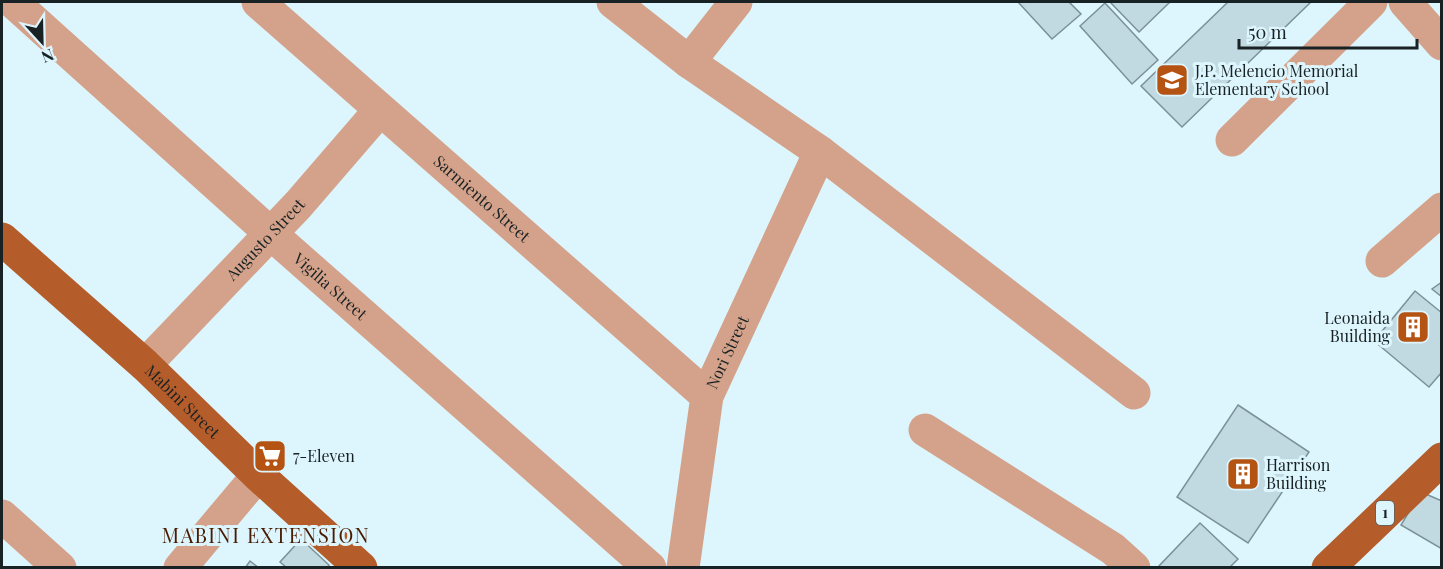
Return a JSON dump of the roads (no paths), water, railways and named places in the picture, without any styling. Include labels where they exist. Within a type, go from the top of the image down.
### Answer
[{"type":"main road","name":"Mabini Street","points":[[2,239],[145,365],[258,475],[361,567]]},
{"type":"main road","name":"1","points":[[1332,566],[1442,459]]},
{"type":"street","name":"Vigilia Street","points":[[13,2],[270,233],[650,567]]},
{"type":"street","name":"Sarmiento Street","points":[[258,2],[707,396]]},
{"type":"street","points":[[613,2],[689,62],[820,152],[1134,393]]},
{"type":"street","points":[[689,62],[736,2]]},
{"type":"street","points":[[1232,140],[1371,2]]},
{"type":"street","points":[[1405,2],[1442,44]]},
{"type":"street","name":"Augusto Street","points":[[145,365],[298,205],[380,110]]},
{"type":"street","name":"Nori Street","points":[[683,567],[707,396],[820,152]]},
{"type":"street","points":[[1382,261],[1442,209]]},
{"type":"street","points":[[925,430],[1113,549],[1134,567]]},
{"type":"street","points":[[180,567],[258,475]]},
{"type":"street","points":[[2,516],[60,567]]},
{"type":"place","name":"J.P. Melencio Memorial Elementary School","points":[[1172,80]]},
{"type":"place","name":"Leonaida Building","points":[[1413,327]]},
{"type":"place","name":"7-Eleven","points":[[270,456]]},
{"type":"place","name":"Harrison Building","points":[[1243,474]]},
{"type":"district","name":"MABINI EXTENSION","points":[[266,536]]}]
